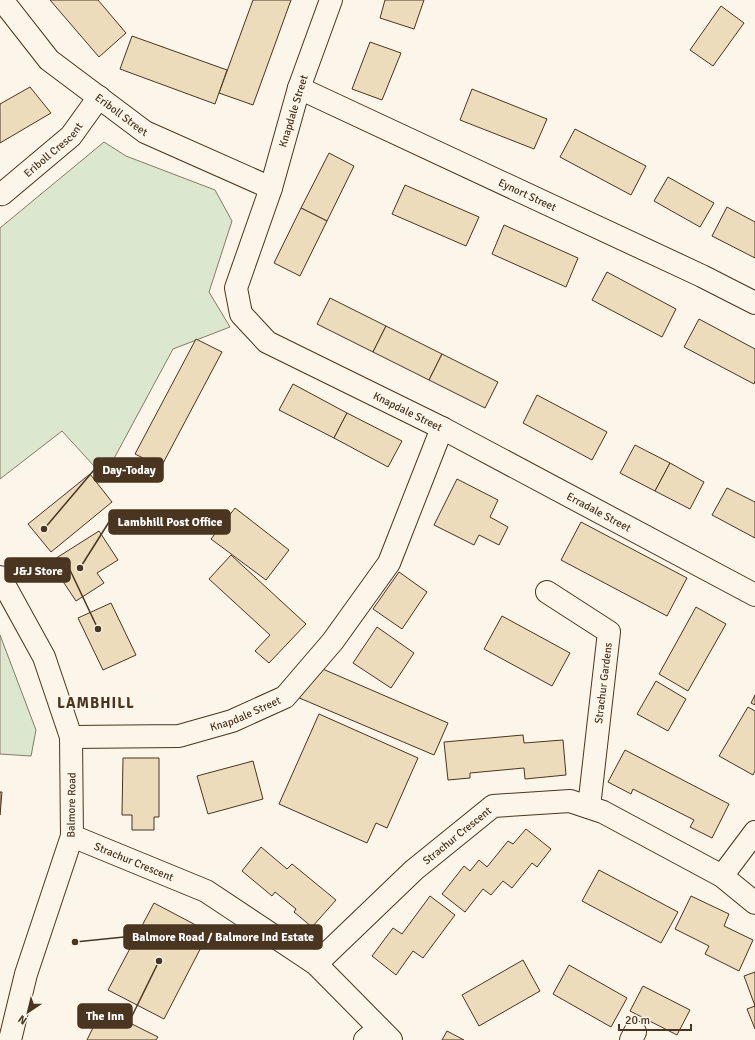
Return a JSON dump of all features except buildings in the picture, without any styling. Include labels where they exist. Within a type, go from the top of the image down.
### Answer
[{"type":"street","name":"Eriboll Street","points":[[2,0],[49,60],[145,132],[271,188]]},
{"type":"street","name":"Knapdale Street","points":[[71,737],[179,736],[232,721],[286,697],[333,641],[389,563],[442,428],[267,342],[241,314],[236,288],[271,188],[299,88],[331,0]]},
{"type":"street","name":"Eynort Street","points":[[299,88],[702,276],[755,303]]},
{"type":"street","name":"Eriboll Crescent","points":[[0,193],[2,194],[71,136],[98,97]]},
{"type":"street","name":"Erradale Street","points":[[442,428],[755,595]]},
{"type":"street","name":"Balmore Road","points":[[0,577],[44,657],[71,737],[72,836],[26,974],[10,1040]]},
{"type":"street","name":"Strachur Gardens","points":[[547,592],[609,632],[589,807]]},
{"type":"street","name":"Strachur Crescent","points":[[316,964],[414,870],[493,806],[570,801],[603,812],[722,876],[755,903]]},
{"type":"street","points":[[722,876],[755,832]]},
{"type":"street","name":"Strachur Crescent","points":[[72,836],[206,891],[316,964],[378,1036]]},
{"type":"green space","points":[[104,142],[126,156],[215,190],[232,221],[209,292],[230,327],[173,349],[104,477],[62,431],[0,479],[0,228]]},
{"type":"green space","points":[[0,635],[36,730],[31,756],[0,754]]},
{"type":"place","name":"Day-Today","points":[[44,529]]},
{"type":"place","name":"Lambhill Post Office","points":[[80,568]]},
{"type":"place","name":"J&J Store","points":[[98,629]]},
{"type":"place","name":"Balmore Road / Balmore Ind Estate","points":[[75,942]]},
{"type":"place","name":"The Inn","points":[[159,961]]},
{"type":"district","name":"LAMBHILL","points":[[96,703]]}]
